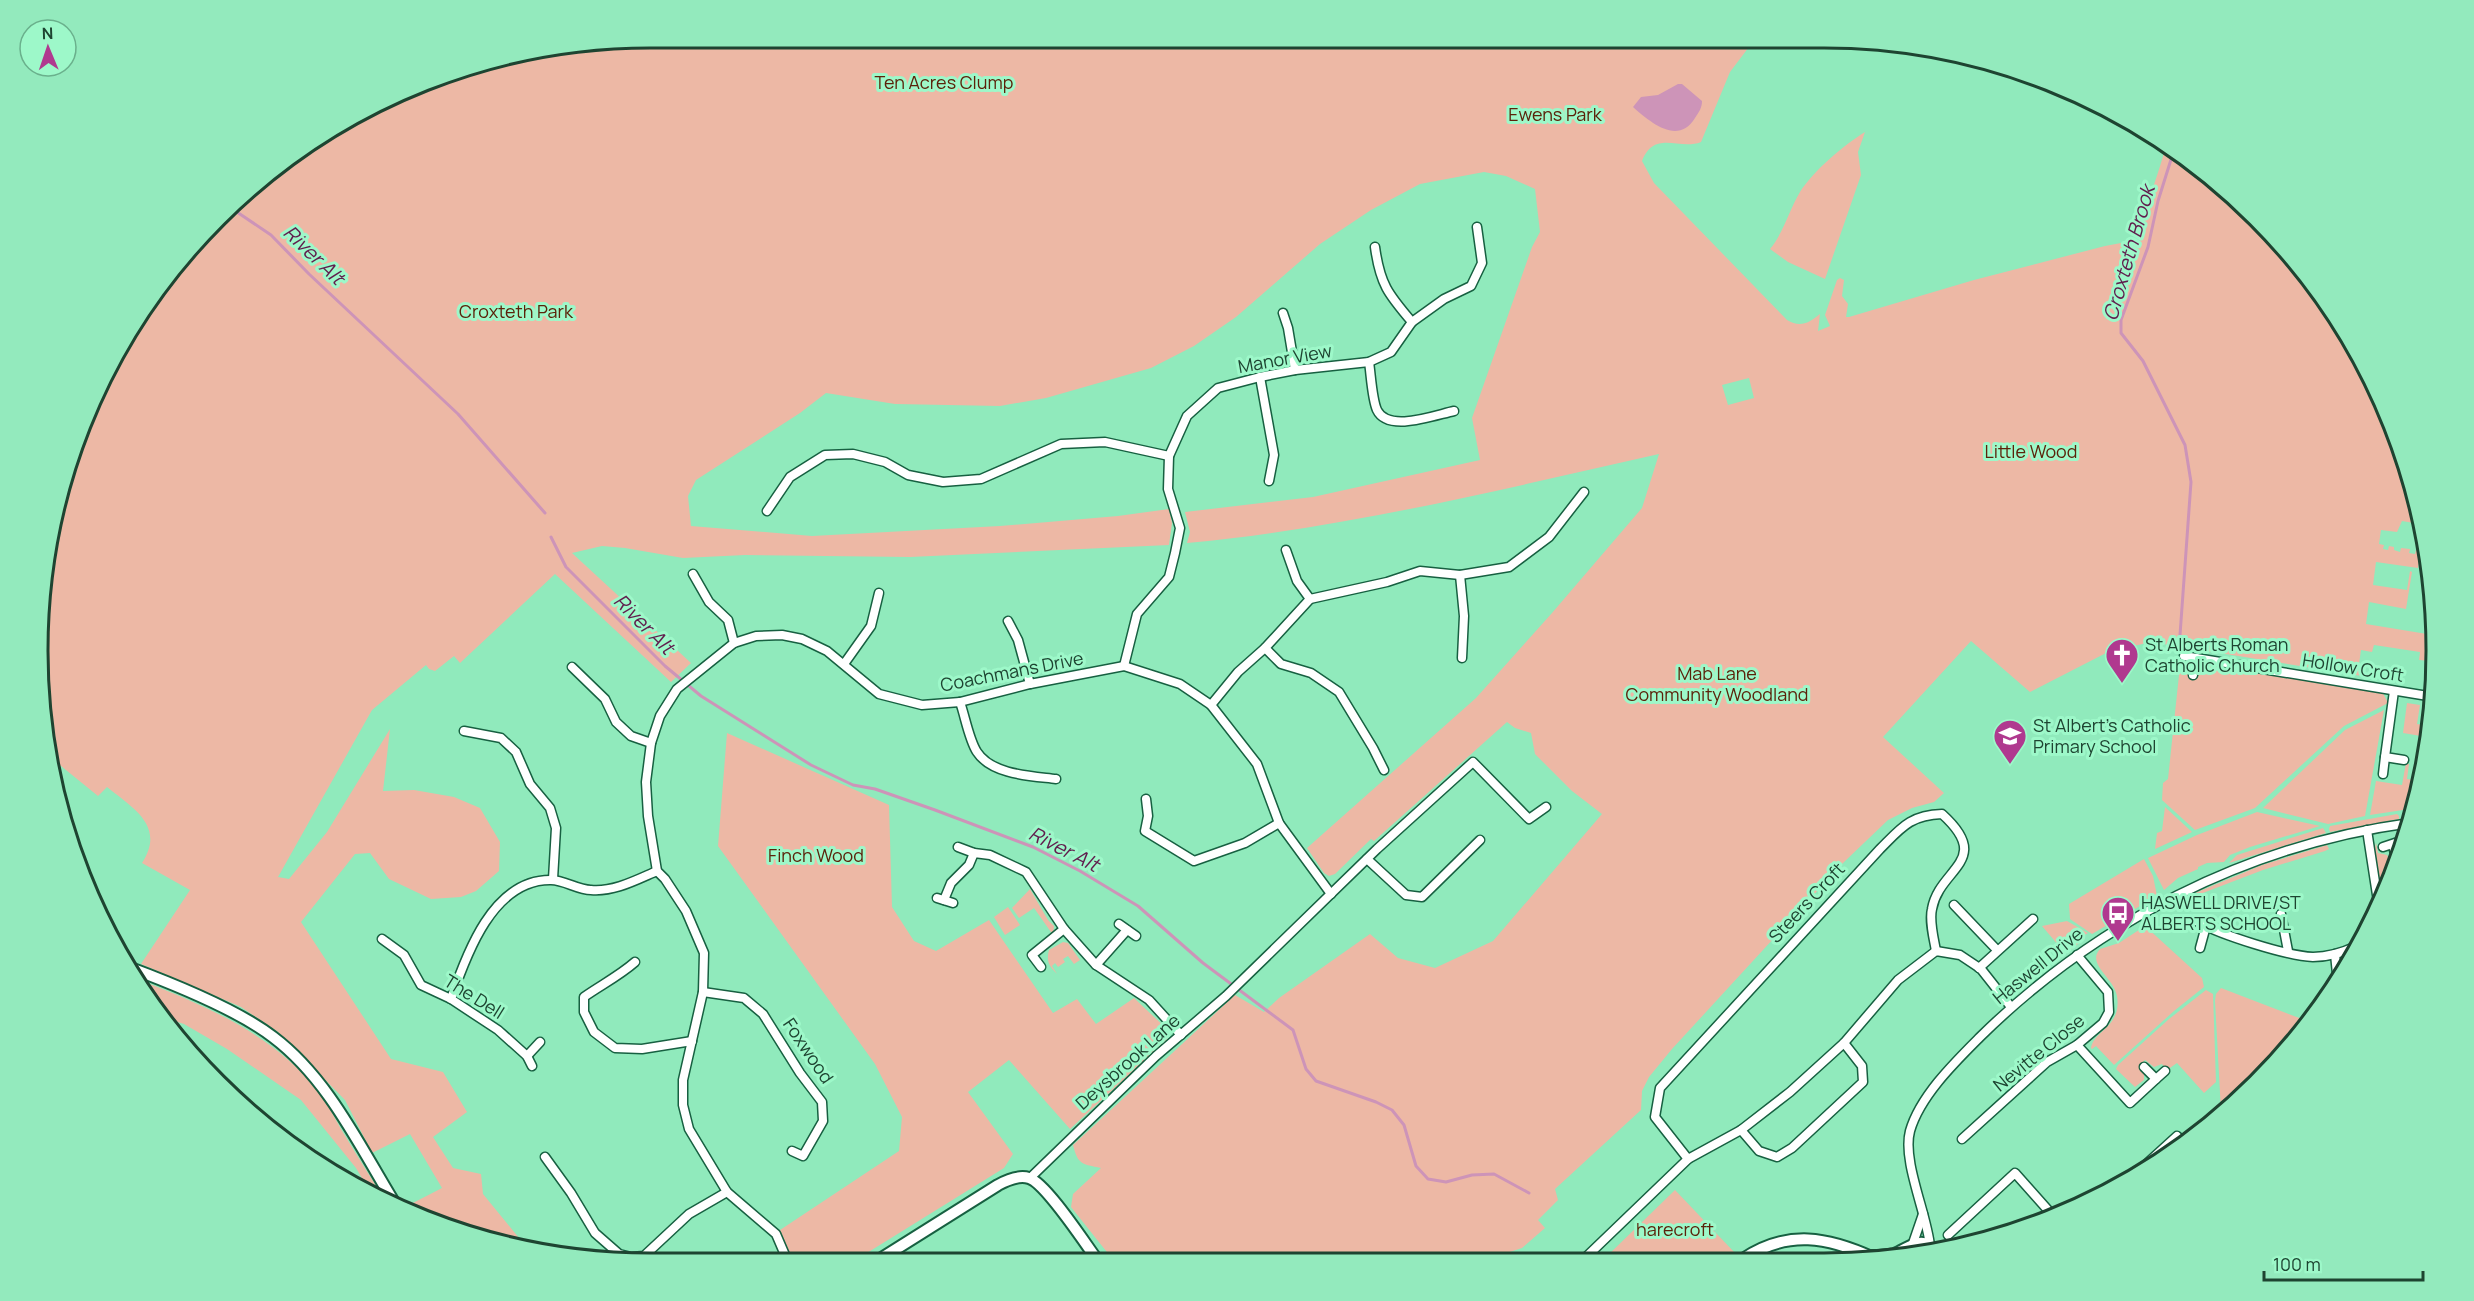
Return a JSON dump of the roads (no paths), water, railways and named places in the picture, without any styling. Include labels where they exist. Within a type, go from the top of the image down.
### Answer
[{"type":"street","name":"Manor View","points":[[1124,666],[1137,614],[1169,577],[1180,528],[1168,489],[1169,456],[1187,416],[1218,388],[1295,370],[1369,362],[1391,352],[1412,322],[1444,299],[1472,286],[1482,263],[1477,227]]},
{"type":"street","points":[[1375,247],[1377,264],[1388,294],[1412,322]]},
{"type":"street","points":[[1283,313],[1288,328],[1295,370]]},
{"type":"street","points":[[1369,362],[1377,410],[1386,419],[1401,422],[1454,411]]},
{"type":"street","points":[[1260,377],[1274,455],[1269,481]]},
{"type":"street","points":[[767,511],[790,477],[825,455],[853,454],[885,462],[908,475],[943,482],[981,479],[1061,444],[1105,442],[1169,456]]},
{"type":"street","points":[[1211,705],[1238,672],[1265,648],[1310,599],[1387,582],[1420,571],[1460,575],[1509,567],[1549,537],[1584,492]]},
{"type":"street","points":[[1286,550],[1297,581],[1310,599]]},
{"type":"street","points":[[693,574],[710,602],[728,620],[734,643]]},
{"type":"street","points":[[1460,575],[1464,616],[1462,658]]},
{"type":"street","points":[[844,664],[871,626],[879,593]]},
{"type":"street","points":[[1008,621],[1018,640],[1030,684]]},
{"type":"street","name":"Coachmans Drive","points":[[784,1253],[776,1234],[727,1192],[689,1129],[683,1106],[683,1080],[703,992],[704,952],[686,912],[665,879],[657,871],[648,816],[646,782],[651,743],[660,716],[680,687],[734,643],[756,636],[782,635],[802,639],[827,651],[879,694],[922,705],[960,702],[1030,684],[1124,666],[1180,684],[1211,705],[1257,764],[1279,822],[1331,894]]},
{"type":"street","points":[[1265,648],[1281,664],[1311,673],[1339,692],[1384,770]]},
{"type":"street","name":"Hollow Croft","points":[[2184,656],[2424,696]]},
{"type":"street","points":[[2193,675],[2196,658]]},
{"type":"street","points":[[572,667],[605,699],[616,722],[631,736],[651,743]]},
{"type":"street","points":[[2383,774],[2394,691]]},
{"type":"street","points":[[960,702],[977,753],[993,766],[1056,779]]},
{"type":"street","points":[[464,731],[501,738],[516,752],[531,784],[550,808],[556,828],[553,879]]},
{"type":"street","points":[[2385,757],[2404,760]]},
{"type":"street","name":"Deysbrook Lane","points":[[1030,1178],[1156,1056],[1226,996],[1377,849],[1473,762],[1529,819],[1546,807]]},
{"type":"street","points":[[1146,799],[1148,816],[1145,831],[1194,861],[1245,843],[1279,822]]},
{"type":"street","name":"Steers Croft","points":[[1688,1158],[1655,1117],[1660,1088],[1910,820],[1925,814],[1942,814],[1958,828],[1964,844],[1961,862],[1942,886],[1931,910],[1936,951]]},
{"type":"street","name":"Haswell Drive","points":[[1931,1243],[1909,1146],[1912,1126],[1949,1068],[2011,1007],[2077,955],[2138,915],[2213,878],[2283,851],[2367,830],[2399,825]]},
{"type":"street","points":[[2367,830],[2376,890]]},
{"type":"street","points":[[1367,859],[1406,895],[1422,897],[1480,840]]},
{"type":"street","points":[[2383,847],[2393,845]]},
{"type":"street","points":[[957,847],[974,853],[990,855],[1026,872],[1064,929],[1096,964],[1149,1000],[1182,1035]]},
{"type":"street","points":[[953,903],[940,899],[969,865],[974,853]]},
{"type":"street","points":[[451,999],[469,949],[487,918],[517,889],[535,881],[553,879],[591,890],[619,887],[657,871]]},
{"type":"street","points":[[1954,905],[1997,950]]},
{"type":"street","points":[[2281,914],[2288,951]]},
{"type":"street","points":[[1979,968],[2032,918]]},
{"type":"street","points":[[1119,924],[1136,936]]},
{"type":"street","points":[[2199,948],[2202,924],[2288,951],[2315,957],[2346,950]]},
{"type":"street","points":[[1041,967],[1032,955],[1064,929]]},
{"type":"street","points":[[1096,964],[1127,930]]},
{"type":"street","name":"The Dell","points":[[381,939],[404,955],[421,985],[451,999],[498,1030],[527,1056],[532,1066]]},
{"type":"street","points":[[1590,1253],[1688,1158],[1741,1130],[1790,1092],[1844,1043],[1898,980],[1936,951],[1959,955],[1979,968],[2011,1007]]},
{"type":"street","points":[[2335,954],[2336,966]]},
{"type":"street","name":"Nevitte Close","points":[[1962,1139],[2047,1062],[2077,1046],[2103,1023],[2109,1012],[2110,1001],[2104,985],[2077,955]]},
{"type":"street","points":[[635,962],[622,974],[601,985],[584,998],[584,1012],[594,1032],[615,1048],[642,1049],[692,1041]]},
{"type":"street","points":[[143,973],[225,1009],[273,1036],[310,1072],[325,1091],[388,1193]]},
{"type":"street","name":"Foxwood","points":[[703,992],[744,998],[763,1014],[800,1073],[822,1102],[823,1121],[803,1156],[792,1151]]},
{"type":"street","points":[[527,1056],[540,1042]]},
{"type":"street","points":[[1741,1130],[1759,1150],[1777,1157],[1792,1148],[1863,1082],[1862,1066],[1844,1043]]},
{"type":"street","points":[[2077,1046],[2130,1103],[2165,1071]]},
{"type":"street","points":[[2145,1067],[2156,1079]]},
{"type":"street","points":[[545,1157],[572,1192],[595,1233],[617,1252]]},
{"type":"street","points":[[1948,1235],[2015,1173],[2047,1209]]},
{"type":"street","points":[[890,1253],[998,1185],[1012,1179],[1030,1178],[1049,1195],[1092,1253]]},
{"type":"street","points":[[647,1253],[689,1214],[727,1192]]},
{"type":"street","points":[[1910,1246],[1923,1214]]},
{"type":"street","points":[[1755,1253],[1779,1241],[1804,1238],[1832,1243],[1858,1252]]},
{"type":"waterway","name":"Croxteth Brook","points":[[2171,159],[2158,201],[2148,247],[2121,320],[2121,333],[2143,361],[2185,445],[2191,482],[2180,635]]},
{"type":"waterway","name":"River Alt","points":[[237,212],[271,235],[309,274],[458,414],[545,513]]},
{"type":"waterway","name":"River Alt","points":[[551,537],[566,567],[665,666],[701,696],[811,765],[853,785],[875,789],[1033,847],[1080,871],[1138,906],[1203,963],[1293,1030],[1306,1069],[1316,1081],[1392,1110],[1404,1125],[1416,1166],[1428,1179],[1446,1182],[1472,1175],[1494,1174],[1529,1193]]},
{"type":"place","name":"St Alberts Roman Catholic Church","points":[[2122,684]]},
{"type":"place","name":"St Albert's Catholic Primary School","points":[[2010,765]]},
{"type":"place","name":"HASWELL DRIVE/ST ALBERTS SCHOOL","points":[[2118,942]]},
{"type":"park label","name":"Ten Acres Clump","points":[[944,83]]},
{"type":"park label","name":"Ewens Park","points":[[1555,115]]},
{"type":"park label","name":"Croxteth Park","points":[[516,312]]},
{"type":"park label","name":"Little Wood","points":[[2031,452]]},
{"type":"park label","name":"Mab Lane Community Woodland","points":[[1717,684]]},
{"type":"park label","name":"Finch Wood","points":[[816,856]]},
{"type":"park label","name":"harecroft","points":[[1675,1230]]}]
